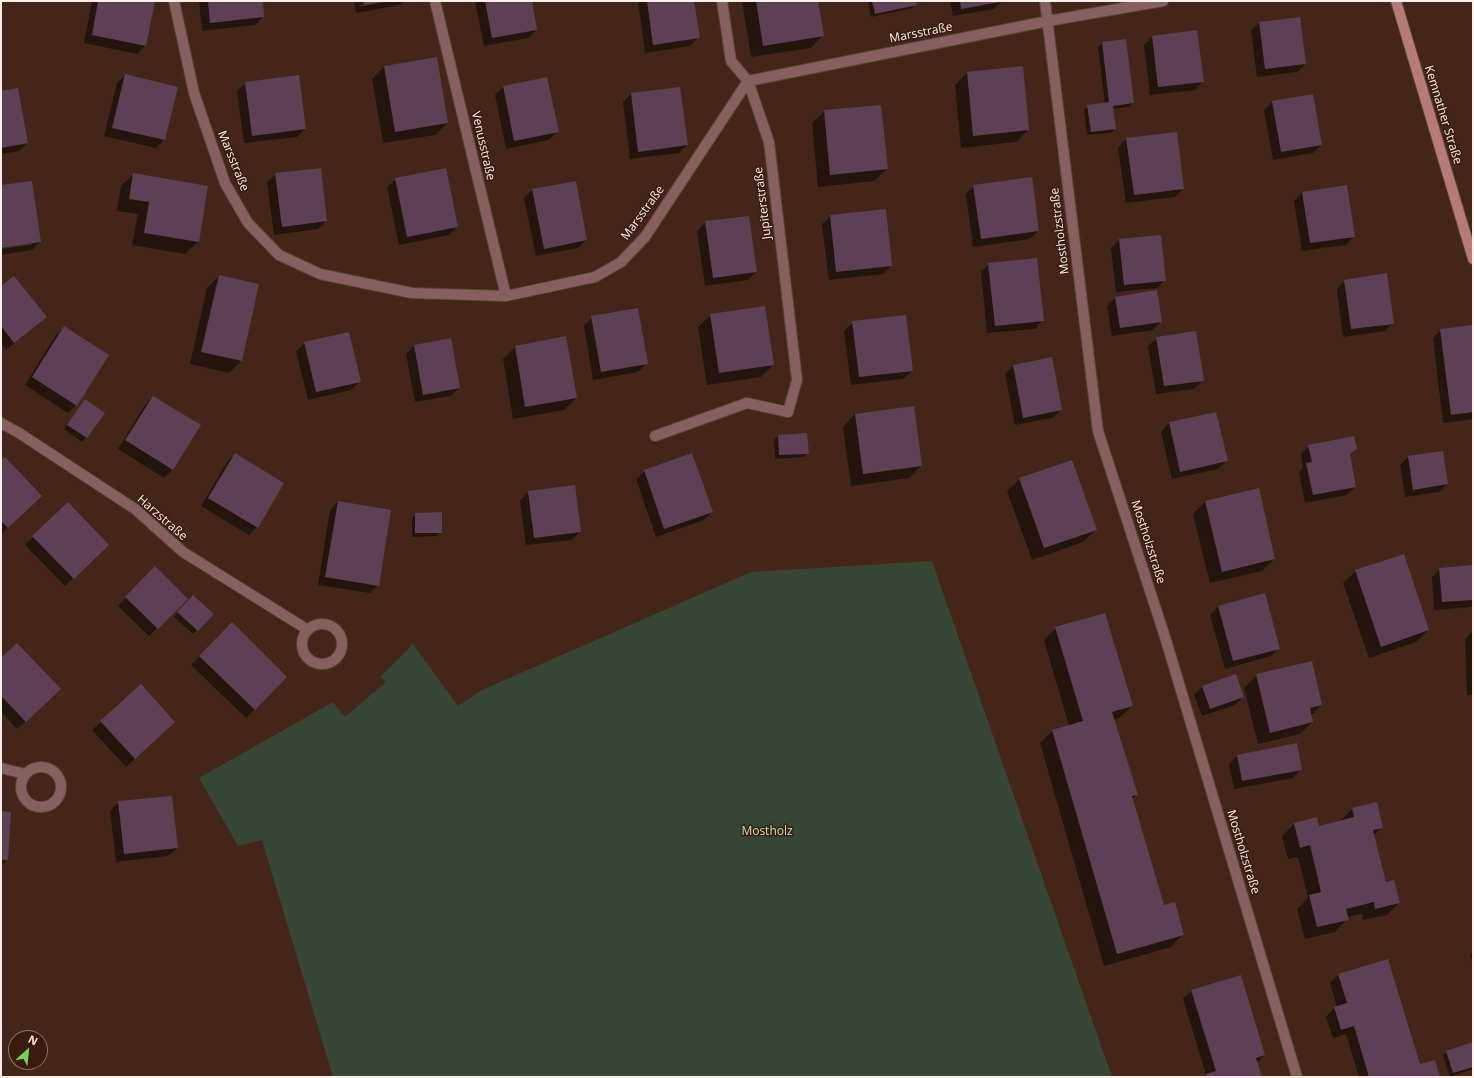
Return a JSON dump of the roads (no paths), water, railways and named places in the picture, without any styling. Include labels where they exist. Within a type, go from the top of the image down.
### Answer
[{"type":"main road","name":"Kemnather Straße","points":[[1396,1],[1473,259]]},
{"type":"street","name":"Marsstraße","points":[[174,1],[194,93],[225,183],[248,223],[279,255],[320,274],[412,293],[506,296],[595,277],[621,262],[644,237],[748,81],[1048,21],[1163,1]]},
{"type":"street","name":"Venusstraße","points":[[436,1],[506,296]]},
{"type":"street","name":"Jupiterstraße","points":[[655,436],[747,403],[788,412],[797,380],[769,142],[748,81],[731,61],[722,1]]},
{"type":"street","name":"Mostholzstraße","points":[[1045,1],[1098,431],[1165,637],[1297,1077]]},
{"type":"street","name":"Harzstraße","points":[[1,423],[19,433],[135,509],[182,552],[308,630]]},
{"type":"street","points":[[1,768],[25,774]]},
{"type":"park label","name":"Mostholz","points":[[767,832]]}]
